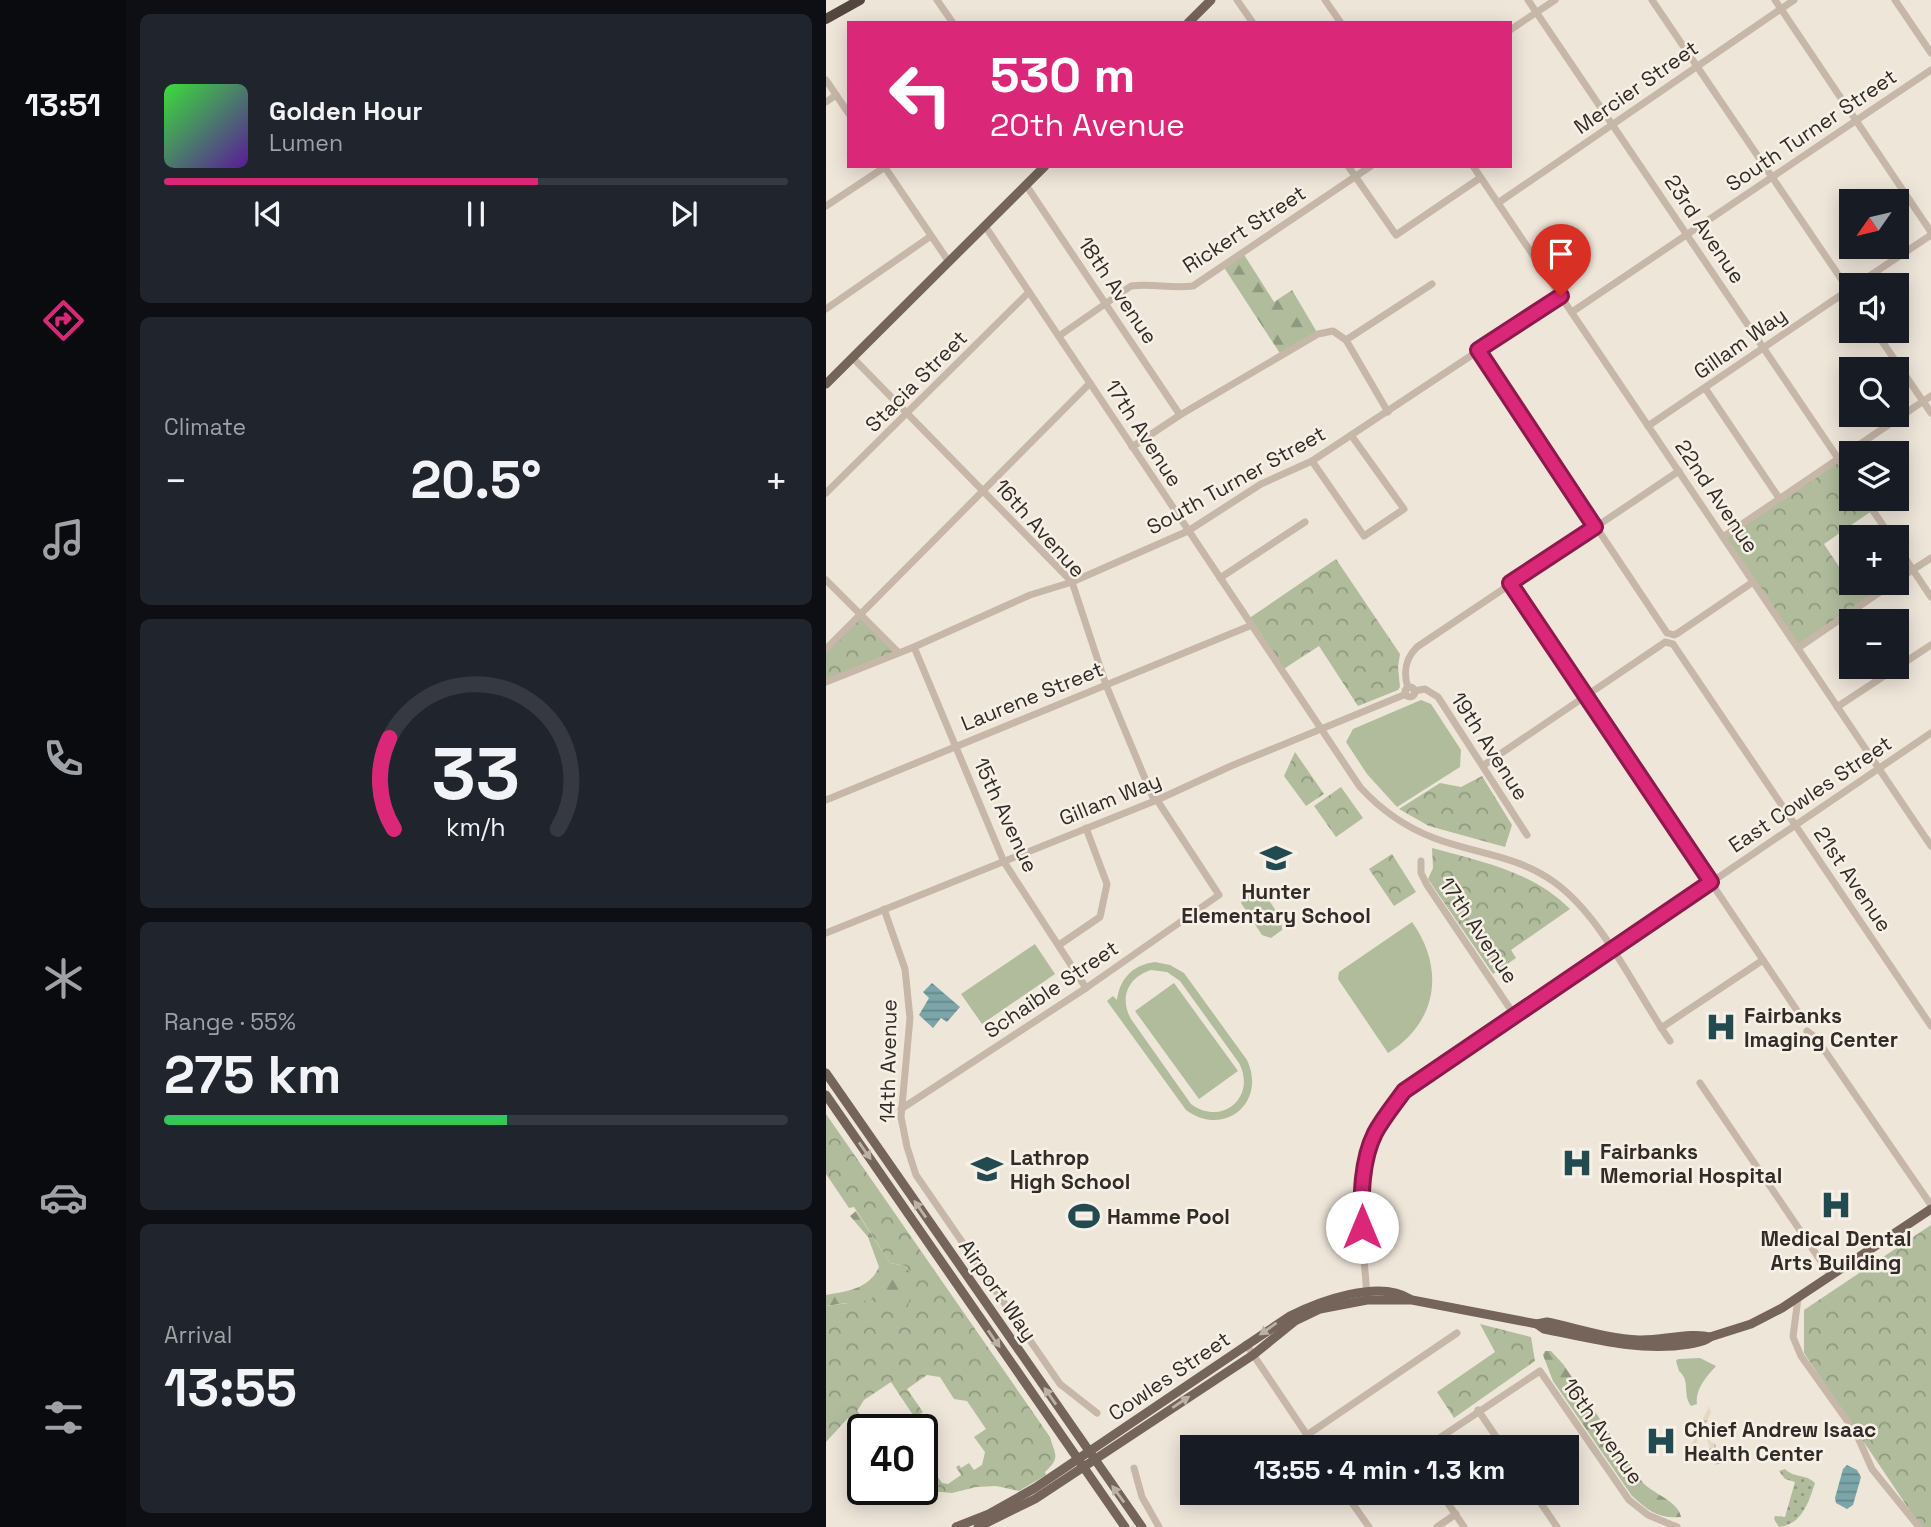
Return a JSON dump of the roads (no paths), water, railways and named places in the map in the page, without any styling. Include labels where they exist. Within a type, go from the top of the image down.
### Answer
[{"type":"highway","points":[[826,16],[858,0]]},
{"type":"main road","points":[[1190,21],[1211,0]]},
{"type":"main road","points":[[826,384],[1043,168]]},
{"type":"main road","name":"Airport Way","points":[[826,1073],[1142,1527]]},
{"type":"main road","name":"Airport Way","points":[[826,1095],[1125,1527]]},
{"type":"main road","points":[[1367,1296],[1412,1300],[1635,1346],[1681,1345],[1706,1341],[1710,1337],[1768,1316],[1931,1207]]},
{"type":"main road","name":"Cowles Street","points":[[978,1527],[1035,1499],[1279,1322],[1308,1307],[1338,1297],[1367,1296]]},
{"type":"main road","name":"Cowles Street","points":[[1091,1456],[1253,1354],[1295,1321],[1330,1306],[1367,1296]]},
{"type":"main road","name":"Cowles Street","points":[[956,1527],[989,1514],[1080,1464]]},
{"type":"street","points":[[937,0],[952,21]]},
{"type":"street","points":[[1237,0],[1251,21]]},
{"type":"street","points":[[1325,0],[1340,21]]},
{"type":"street","name":"23rd Avenue","points":[[1528,0],[1838,458]]},
{"type":"street","points":[[1512,29],[1555,0]]},
{"type":"street","points":[[1652,0],[1840,273]]},
{"type":"street","points":[[1775,0],[1931,234]]},
{"type":"street","name":"Mercier Street","points":[[1498,203],[1794,0]]},
{"type":"street","points":[[1895,0],[1931,53]]},
{"type":"street","name":"South Turner Street","points":[[1572,312],[1931,71]]},
{"type":"street","points":[[826,80],[847,111]]},
{"type":"street","points":[[826,102],[836,95]]},
{"type":"street","points":[[826,206],[883,168]]},
{"type":"street","points":[[886,168],[949,262]]},
{"type":"street","points":[[1349,168],[1396,234],[1480,178]]},
{"type":"street","name":"Rickert Street","points":[[1059,336],[1131,286],[1194,286],[1367,168]]},
{"type":"street","name":"22nd Avenue","points":[[1473,168],[1931,846]]},
{"type":"street","name":"18th Avenue","points":[[1026,185],[1180,415]]},
{"type":"street","name":"17th Avenue","points":[[985,226],[1360,787],[1393,817],[1435,838],[1519,863],[1552,881],[1579,905],[1611,949]]},
{"type":"street","name":"Gillam Way","points":[[1876,273],[1931,234]]},
{"type":"street","points":[[826,309],[931,236]]},
{"type":"street","points":[[1346,340],[1432,284]]},
{"type":"street","name":"Stacia Street","points":[[826,493],[1029,292]]},
{"type":"street","name":"South Turner Street","points":[[826,682],[914,647],[1030,595],[1072,582],[1188,531],[1261,484],[1312,461],[1561,296]]},
{"type":"street","name":"Gillam Way","points":[[1648,425],[1839,298]]},
{"type":"street","points":[[1132,447],[1180,415],[1318,334],[1333,331],[1346,340],[1388,412]]},
{"type":"street","points":[[1883,343],[1931,413]]},
{"type":"street","points":[[1478,350],[1670,635],[1678,633],[1754,582]]},
{"type":"street","name":"16th Avenue","points":[[853,358],[1072,582],[1106,685],[1156,800],[1219,895]]},
{"type":"street","points":[[826,649],[1090,383]]},
{"type":"street","points":[[1705,388],[1779,498]]},
{"type":"street","points":[[1723,537],[1931,396]]},
{"type":"street","points":[[1312,461],[1364,536],[1404,509],[1352,435]]},
{"type":"street","points":[[1409,691],[1405,667],[1415,649],[1679,471]]},
{"type":"street","points":[[1220,578],[1305,522]]},
{"type":"street","points":[[1909,572],[1931,558]]},
{"type":"street","points":[[1909,565],[1931,597]]},
{"type":"street","points":[[826,580],[898,652]]},
{"type":"street","points":[[1510,583],[1800,1015]]},
{"type":"street","points":[[1798,648],[1876,595]]},
{"type":"street","name":"Laurene Street","points":[[826,800],[1252,625]]},
{"type":"street","name":"21st Avenue","points":[[1586,696],[1665,642],[1676,647],[1931,1026]]},
{"type":"street","points":[[1838,707],[1931,645]]},
{"type":"street","name":"15th Avenue","points":[[914,647],[1004,862],[1086,988]]},
{"type":"street","name":"19th Avenue","points":[[1409,691],[1425,689],[1436,694],[1527,835]]},
{"type":"street","name":"Gillam Way","points":[[826,933],[1156,800],[1409,691]]},
{"type":"street","points":[[1484,765],[1586,696]]},
{"type":"street","name":"East Cowles Street","points":[[1367,1296],[1361,1205],[1365,1168],[1376,1133],[1404,1091],[1931,733]]},
{"type":"street","points":[[1059,945],[1101,917],[1107,884],[1086,828]]},
{"type":"street","name":"17th Avenue","points":[[1421,861],[1421,873],[1426,884],[1515,1016]]},
{"type":"street","name":"Schaible Street","points":[[901,1110],[1086,988],[1219,895]]},
{"type":"street","name":"14th Avenue","points":[[884,909],[902,957],[909,1004],[909,1038],[901,1110],[907,1147],[916,1175],[1060,1384],[1097,1413]]},
{"type":"street","points":[[1611,949],[1670,1041]]},
{"type":"street","points":[[1661,1028],[1763,960]]},
{"type":"street","points":[[1807,1031],[1816,1038],[1931,1207]]},
{"type":"street","points":[[1700,1083],[1831,1276]]},
{"type":"street","points":[[1798,1298],[1794,1337],[1801,1356],[1856,1433],[1872,1469],[1919,1527]]},
{"type":"street","points":[[1246,1344],[1307,1435],[1457,1333]]},
{"type":"street","name":"16th Avenue","points":[[1478,1410],[1539,1371],[1629,1500],[1648,1515],[1678,1527]]},
{"type":"street","points":[[1443,1435],[1478,1410],[1495,1435]]},
{"type":"street","points":[[1135,1468],[1142,1497],[1159,1527]]},
{"type":"street","points":[[1353,1505],[1368,1527]]},
{"type":"street","points":[[1450,1505],[1464,1527]]},
{"type":"street","points":[[1542,1505],[1557,1527]]},
{"type":"street","points":[[1437,1527],[1456,1514]]},
{"type":"water","points":[[932,983],[960,1007],[947,1022],[941,1018],[933,1028],[919,1015],[929,998],[923,992]]},
{"type":"water","points":[[1847,1465],[1857,1470],[1861,1477],[1853,1505],[1847,1509],[1836,1503],[1835,1498],[1843,1469]]},
{"type":"place","name":"Hunter Elementary School","points":[[1276,858]]},
{"type":"place","name":"Fairbanks Imaging Center","points":[[1721,1027]]},
{"type":"place","name":"Fairbanks Memorial Hospital","points":[[1577,1163]]},
{"type":"place","name":"Lathrop High School","points":[[987,1169]]},
{"type":"place","name":"Medical Dental Arts Building","points":[[1836,1205]]},
{"type":"place","name":"Hamme Pool","points":[[1084,1216]]},
{"type":"place","name":"Chief Andrew Isaac Health Center","points":[[1661,1441]]}]
